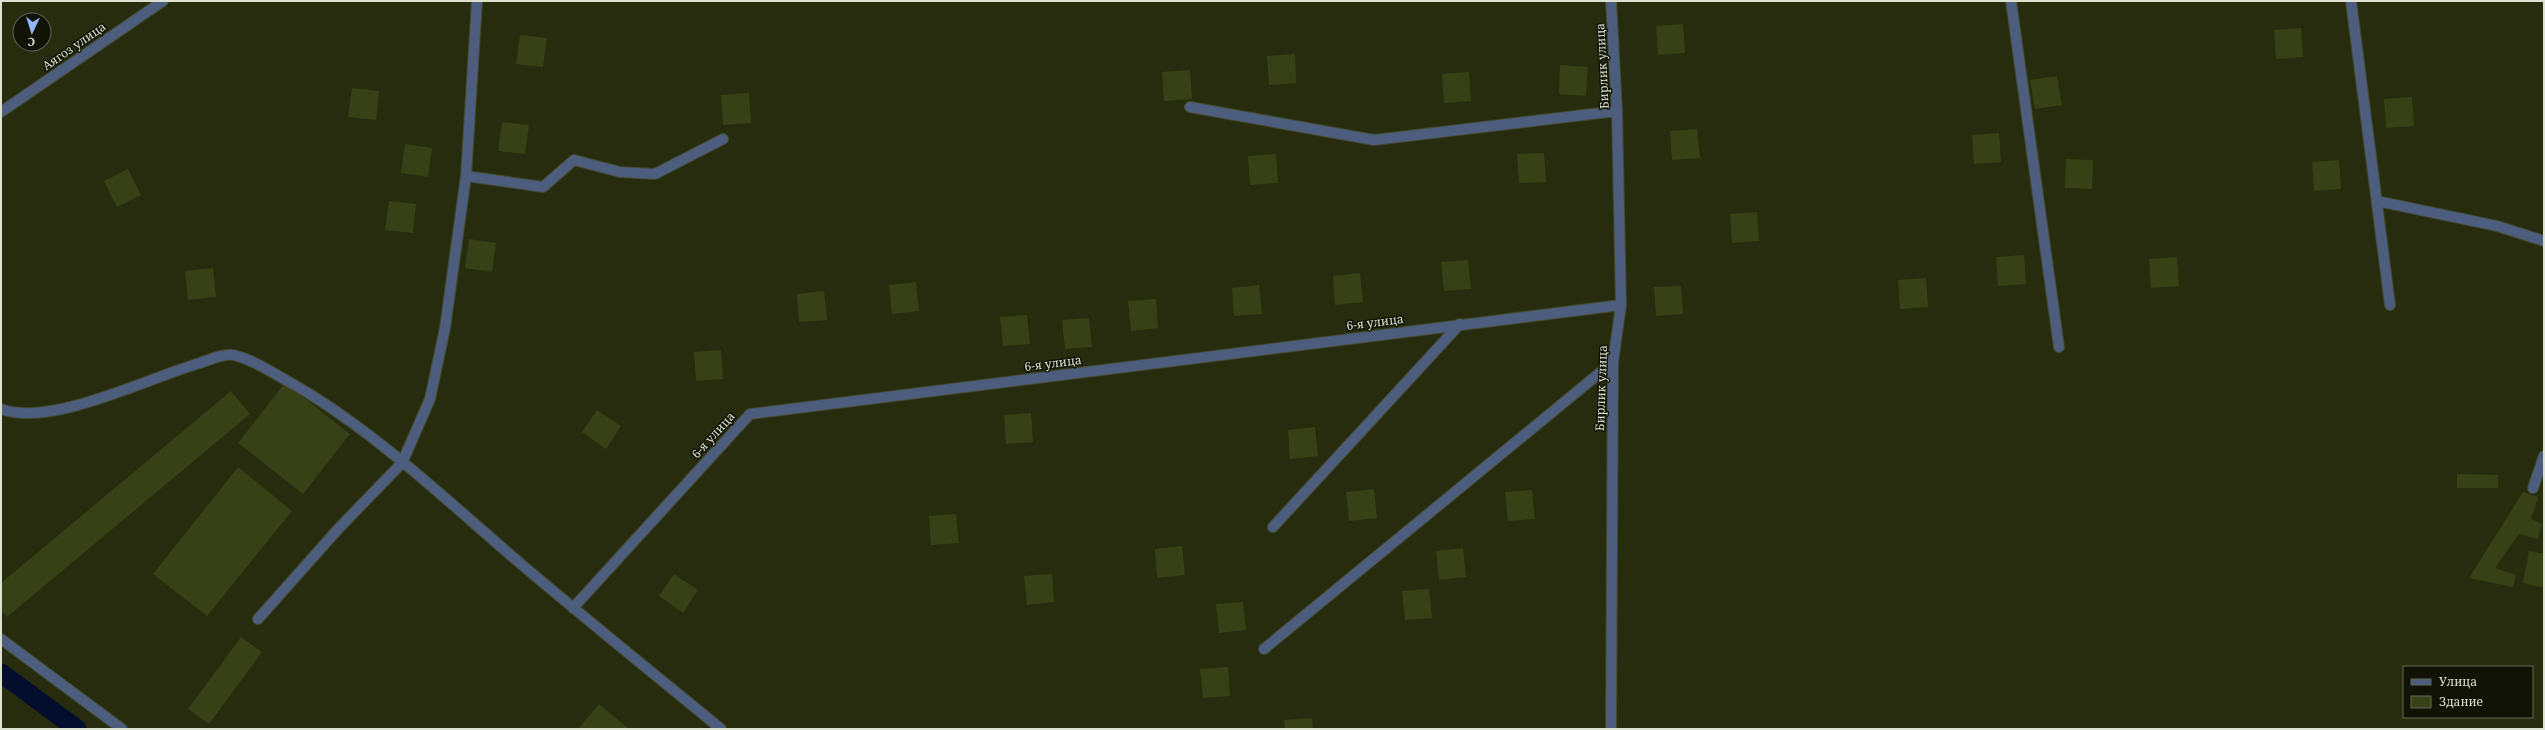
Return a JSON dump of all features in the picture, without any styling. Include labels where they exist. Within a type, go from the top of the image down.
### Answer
[{"type":"street","name":"Аягоз улица","points":[[1,112],[163,1]]},
{"type":"street","points":[[258,619],[339,528],[402,462],[430,400],[445,328],[466,176],[477,1]]},
{"type":"street","name":"Бирлик улица","points":[[1611,1],[1617,111],[1621,305],[1613,362],[1611,729]]},
{"type":"street","points":[[2011,1],[2059,347]]},
{"type":"street","points":[[2351,1],[2390,305]]},
{"type":"street","points":[[1190,107],[1374,140],[1617,111]]},
{"type":"street","points":[[466,176],[543,187],[574,160],[620,172],[655,174],[723,139]]},
{"type":"street","points":[[2377,201],[2497,226],[2544,241]]},
{"type":"street","name":"6-я улица","points":[[573,608],[750,414],[1621,305]]},
{"type":"street","points":[[1273,527],[1460,324]]},
{"type":"street","points":[[1,409],[9,412],[36,413],[81,403],[125,390],[186,366],[231,354],[254,362],[314,395],[402,462],[573,608],[721,729]]},
{"type":"street","points":[[1264,649],[1613,362]]},
{"type":"street","points":[[2533,488],[2544,456]]},
{"type":"street","points":[[1,639],[122,729]]},
{"type":"building","points":[[1683,24],[1685,53],[1658,55],[1656,26]]},
{"type":"building","points":[[2301,28],[2303,57],[2276,59],[2274,30]]},
{"type":"building","points":[[520,35],[547,38],[543,67],[516,64]]},
{"type":"building","points":[[1295,54],[1296,83],[1269,85],[1267,56]]},
{"type":"building","points":[[1560,65],[1588,67],[1586,96],[1559,94]]},
{"type":"building","points":[[1190,70],[1192,99],[1164,101],[1162,72]]},
{"type":"building","points":[[1469,72],[1471,101],[1444,103],[1442,74]]},
{"type":"building","points":[[2057,76],[2062,105],[2035,109],[2030,80]]},
{"type":"building","points":[[352,88],[379,91],[376,120],[348,117]]},
{"type":"building","points":[[749,93],[751,123],[723,125],[721,95]]},
{"type":"building","points":[[2412,97],[2414,126],[2386,128],[2384,99]]},
{"type":"building","points":[[502,122],[529,125],[525,154],[498,151]]},
{"type":"building","points":[[1697,129],[1700,158],[1672,160],[1670,131]]},
{"type":"building","points":[[1999,133],[2001,162],[1974,164],[1972,135]]},
{"type":"building","points":[[405,144],[432,148],[428,177],[401,173]]},
{"type":"building","points":[[1544,153],[1546,182],[1519,183],[1517,154]]},
{"type":"building","points":[[1276,154],[1278,183],[1250,185],[1248,156]]},
{"type":"building","points":[[2066,159],[2093,160],[2092,189],[2065,188]]},
{"type":"building","points":[[2339,160],[2341,189],[2314,191],[2312,162]]},
{"type":"building","points":[[128,169],[141,195],[117,207],[104,181]]},
{"type":"building","points":[[389,201],[416,204],[413,233],[385,230]]},
{"type":"building","points":[[1757,212],[1759,241],[1732,243],[1730,214]]},
{"type":"building","points":[[469,239],[496,243],[492,272],[465,268]]},
{"type":"building","points":[[2024,255],[2026,284],[1998,286],[1996,257]]},
{"type":"building","points":[[2177,257],[2179,286],[2151,288],[2149,259]]},
{"type":"building","points":[[1468,260],[1471,289],[1444,291],[1441,262]]},
{"type":"building","points":[[213,268],[216,297],[188,300],[185,271]]},
{"type":"building","points":[[1360,273],[1363,302],[1335,305],[1333,276]]},
{"type":"building","points":[[1926,278],[1928,307],[1900,309],[1898,280]]},
{"type":"building","points":[[916,282],[919,311],[892,314],[889,285]]},
{"type":"building","points":[[1259,285],[1262,314],[1234,316],[1232,288]]},
{"type":"building","points":[[1681,286],[1683,314],[1656,316],[1654,287]]},
{"type":"building","points":[[824,291],[827,320],[799,322],[797,294]]},
{"type":"building","points":[[1156,299],[1158,328],[1131,331],[1128,301]]},
{"type":"building","points":[[1027,315],[1030,344],[1003,346],[1000,317]]},
{"type":"building","points":[[1089,318],[1092,347],[1065,349],[1062,320]]},
{"type":"building","points":[[721,350],[723,379],[696,381],[694,352]]},
{"type":"building","points":[[285,383],[350,434],[303,494],[238,443]]},
{"type":"building","points":[[231,391],[250,414],[7,617],[1,610],[1,583]]},
{"type":"building","points":[[597,410],[621,426],[606,449],[582,432]]},
{"type":"building","points":[[1031,413],[1033,442],[1006,444],[1004,415]]},
{"type":"building","points":[[1315,427],[1318,456],[1290,459],[1288,430]]},
{"type":"building","points":[[238,467],[292,511],[207,616],[153,574]]},
{"type":"building","points":[[2457,474],[2498,475],[2498,488],[2457,488]]},
{"type":"building","points":[[1374,489],[1377,518],[1349,521],[1346,492]]},
{"type":"building","points":[[1532,490],[1535,519],[1508,521],[1505,492]]},
{"type":"building","points":[[2523,492],[2538,497],[2531,519],[2542,524],[2538,539],[2519,534],[2495,568],[2516,575],[2513,587],[2469,578]]},
{"type":"building","points":[[956,514],[959,543],[931,545],[929,516]]},
{"type":"building","points":[[1182,546],[1185,575],[1157,578],[1155,549]]},
{"type":"building","points":[[1463,548],[1466,577],[1439,580],[1436,551]]},
{"type":"building","points":[[2529,551],[2544,554],[2544,588],[2523,583]]},
{"type":"building","points":[[674,574],[698,590],[683,613],[659,596]]},
{"type":"building","points":[[1052,574],[1054,602],[1027,605],[1024,576]]},
{"type":"building","points":[[1429,589],[1432,618],[1405,620],[1402,591]]},
{"type":"building","points":[[1243,602],[1246,630],[1219,633],[1216,604]]},
{"type":"building","points":[[241,637],[262,652],[209,724],[188,709]]},
{"type":"building","points":[[1228,667],[1230,696],[1203,698],[1200,669]]},
{"type":"building","points":[[599,704],[629,729],[578,729]]},
{"type":"building","points":[[1312,718],[1313,729],[1285,729],[1284,720]]},
{"type":"waterway","points":[[1,673],[77,729]]}]
